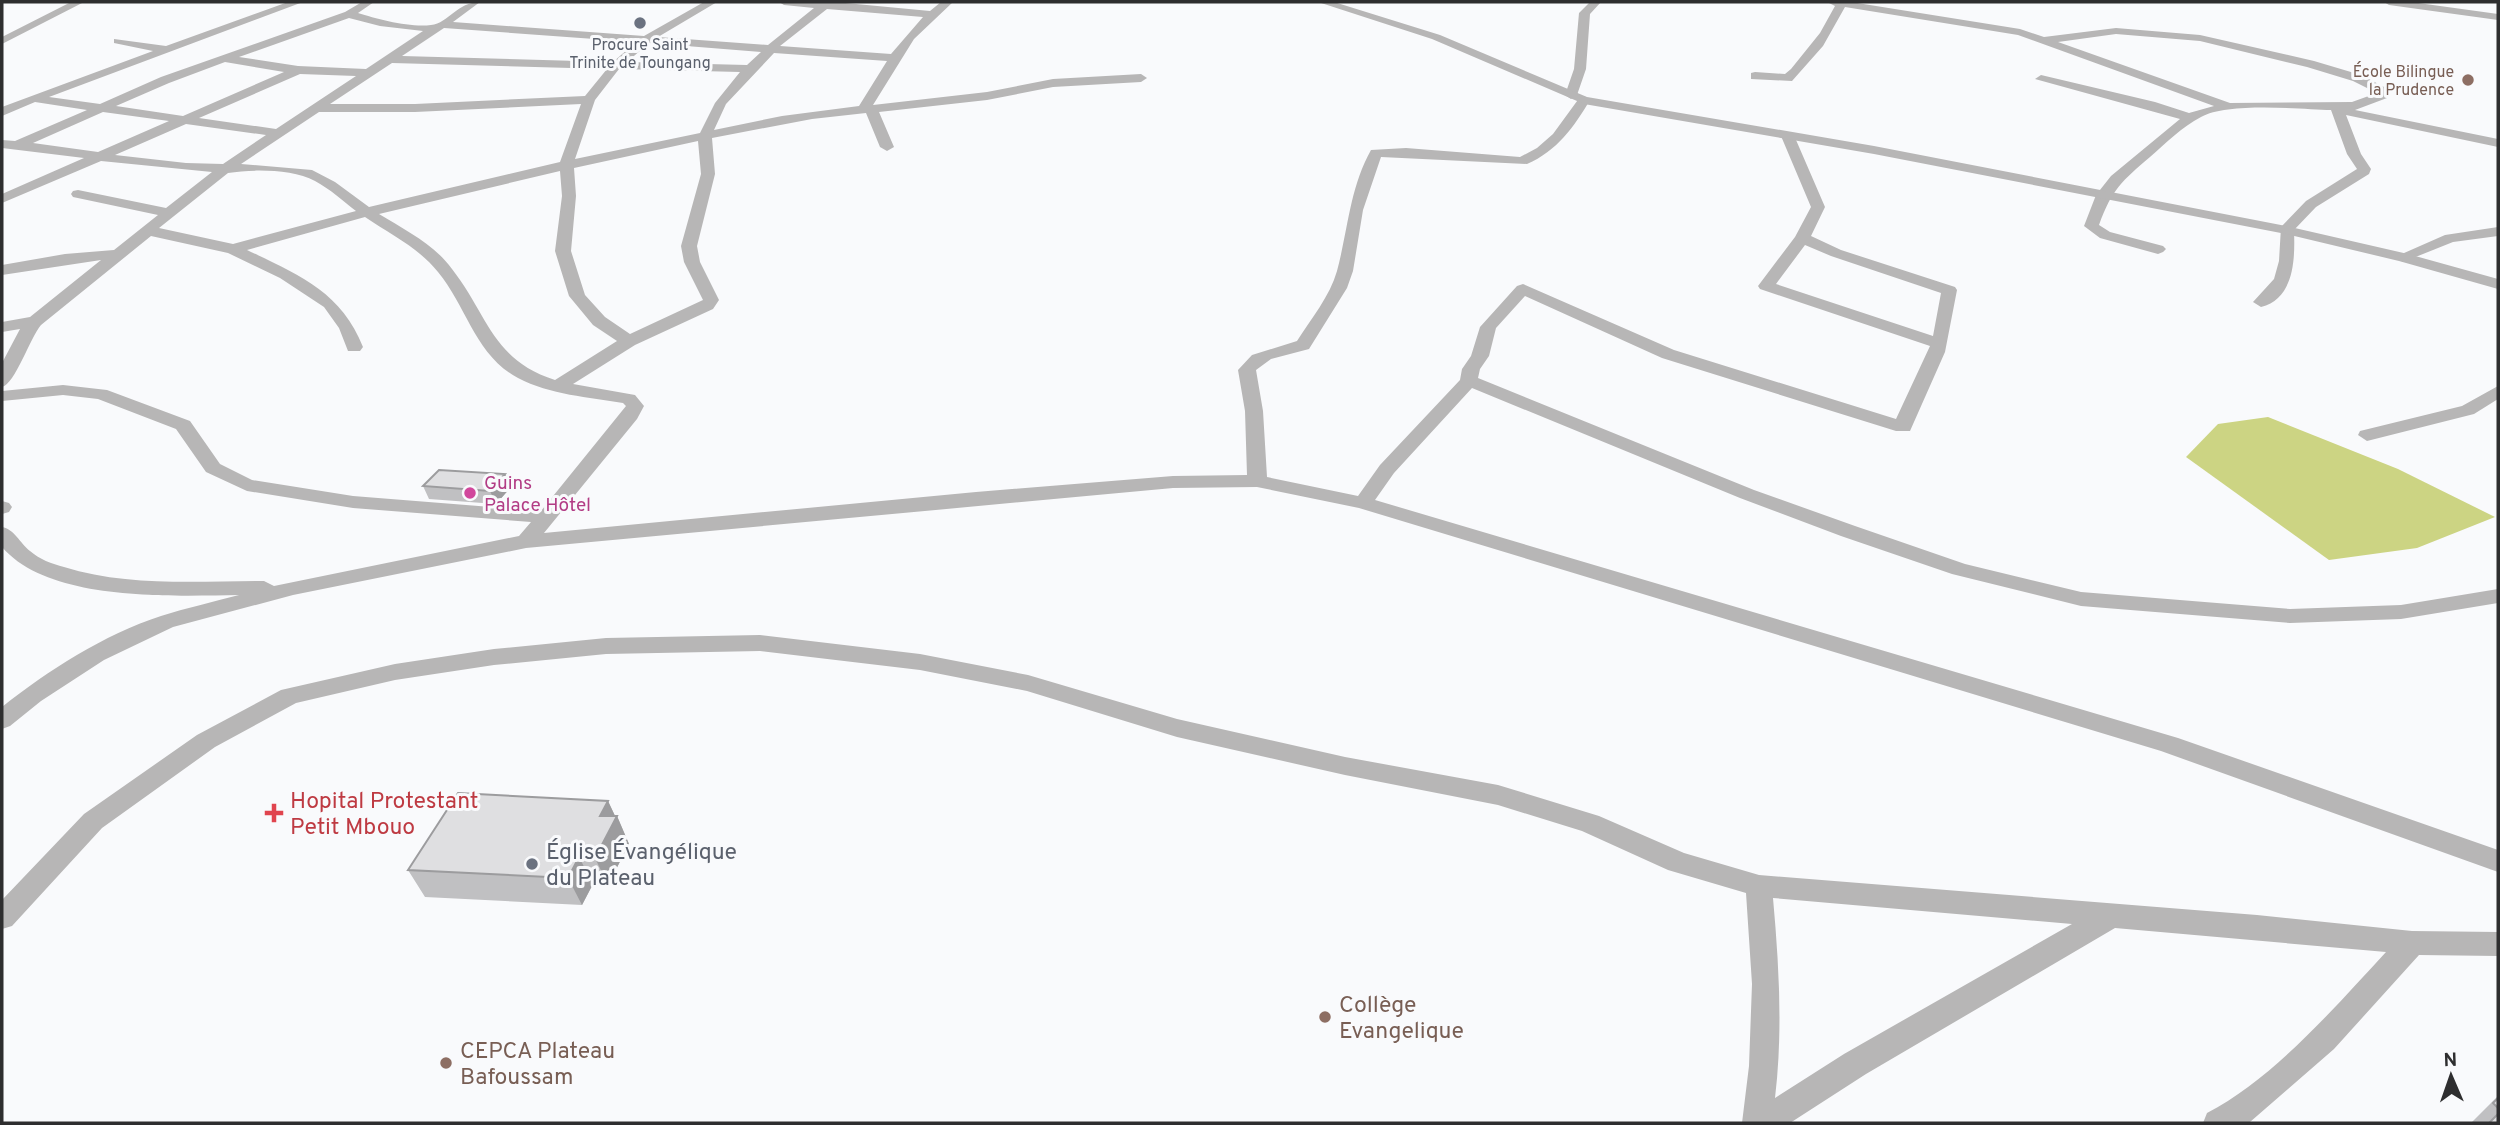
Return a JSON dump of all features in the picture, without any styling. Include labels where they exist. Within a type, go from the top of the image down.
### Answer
[{"type":"street","points":[[2,41],[79,2]]},
{"type":"street","points":[[2,112],[298,2]]},
{"type":"street","points":[[2,153],[98,108],[222,59],[349,14],[369,2]]},
{"type":"street","points":[[2,382],[23,336],[35,321],[167,213],[223,170],[475,2]]},
{"type":"street","points":[[629,341],[599,321],[577,296],[564,251],[569,196],[567,163],[589,100],[617,64],[648,38],[712,2]]},
{"type":"street","points":[[784,2],[930,14]]},
{"type":"street","points":[[869,109],[892,58],[930,14],[948,2]]},
{"type":"street","points":[[1323,2],[1436,37],[1577,98],[2286,230],[2403,257],[2498,284]]},
{"type":"street","points":[[1257,481],[1257,438],[1247,370],[1251,362],[1261,356],[1303,345],[1327,312],[1345,271],[1356,211],[1376,153],[1406,152],[1522,161],[1534,157],[1564,132],[1577,98],[1585,13],[1596,2]]},
{"type":"street","points":[[1755,76],[1788,78],[1796,72],[1826,33],[1837,2],[1987,26],[2045,40],[2227,106]]},
{"type":"street","points":[[2389,2],[2498,16]]},
{"type":"street","points":[[2473,2],[2498,16]]},
{"type":"street","points":[[558,386],[629,341],[707,306],[711,300],[696,275],[689,247],[709,171],[704,135],[718,107],[749,69],[826,4]]},
{"type":"street","points":[[349,14],[380,23],[648,38],[892,58]]},
{"type":"street","points":[[2,28],[21,32]]},
{"type":"street","points":[[2045,40],[2116,31],[2200,38],[2310,64],[2357,78],[2384,90],[2383,95],[2354,106],[2227,106],[2200,112],[2190,118],[2116,179],[2103,195],[2091,226],[2105,235],[2158,249]]},
{"type":"street","points":[[118,41],[298,70],[367,73]]},
{"type":"street","points":[[388,59],[749,69]]},
{"type":"street","points":[[2,199],[298,70]]},
{"type":"street","points":[[233,249],[366,211],[567,163],[704,135],[869,109],[987,96],[1053,83],[1141,78]]},
{"type":"street","points":[[2041,79],[2190,118]]},
{"type":"street","points":[[32,99],[280,133]]},
{"type":"street","points":[[317,108],[589,100]]},
{"type":"street","points":[[2321,107],[2498,143]]},
{"type":"street","points":[[869,109],[887,147]]},
{"type":"street","points":[[2261,302],[2272,295],[2288,269],[2286,230],[2314,199],[2362,174],[2364,169],[2354,154],[2337,110]]},
{"type":"street","points":[[1787,136],[1799,173],[1812,190],[1818,207],[1802,238],[1766,286],[1938,343]]},
{"type":"street","points":[[2,144],[223,170],[300,170],[318,177],[406,237],[445,270],[469,307],[481,334],[503,361],[526,376],[558,386],[629,399],[635,406],[631,415],[543,517],[526,541]]},
{"type":"street","points":[[78,194],[167,213]]},
{"type":"street","points":[[146,230],[233,249],[286,275],[330,304],[347,328],[355,347]]},
{"type":"street","points":[[2403,257],[2450,238],[2498,232]]},
{"type":"street","points":[[1363,503],[1387,469],[1469,381],[1488,327],[1523,289],[1668,354],[1903,427],[1907,408],[1929,370],[1938,343],[1949,290],[1846,257],[1802,238]]},
{"type":"street","points":[[2,270],[65,259],[117,254]]},
{"type":"street","points":[[2,327],[35,321]]},
{"type":"street","points":[[1469,381],[1734,489],[1847,531],[1959,569],[2081,600],[2290,616],[2401,612],[2464,604],[2498,596]]},
{"type":"street","points":[[2,397],[63,390],[101,394],[183,425],[212,468],[247,485],[353,502],[543,517]]},
{"type":"street","points":[[2367,435],[2468,410],[2498,391]]},
{"type":"street","points":[[2,720],[33,695],[96,654],[155,628],[293,588],[526,541],[976,498],[1173,482],[1257,481],[1363,503],[2169,744],[2498,861]]},
{"type":"street","points":[[2,533],[13,547],[32,562],[62,573],[111,583],[193,588],[293,588]]},
{"type":"street","points":[[2,918],[93,821],[206,741],[289,696],[395,672],[494,657],[619,646],[760,643],[920,662],[1028,683],[1177,729],[1345,766],[1498,795],[1590,823],[1677,862],[1759,886],[2257,927],[2412,943],[2498,944]]},
{"type":"street","points":[[1757,1123],[1764,1066],[1766,984],[1759,886]]},
{"type":"street","points":[[1763,1123],[1855,1064],[2110,916]]},
{"type":"street","points":[[2218,1123],[2239,1112],[2323,1040],[2412,943]]},
{"type":"green space","points":[[2268,417],[2398,469],[2495,517],[2417,548],[2329,560],[2186,457],[2218,424]]},
{"type":"building","points":[[439,470],[505,474],[490,491],[423,486]]},
{"type":"building","points":[[458,793],[608,801],[600,816],[617,816],[595,858],[579,857],[568,878],[408,870]]},
{"type":"building","points":[[2498,1114],[2498,1123],[2489,1123]]},
{"type":"place","name":"Procure Saint Trinite de Toungang","points":[[640,23]]},
{"type":"place","name":"École Bilingue la Prudence","points":[[2468,80]]},
{"type":"place","name":"Guins Palace Hôtel","points":[[470,493]]},
{"type":"place","name":"Hopital Protestant Petit Mbouo","points":[[274,813]]},
{"type":"place","name":"Église Évangélique du Plateau","points":[[532,864]]},
{"type":"place","name":"Collège Evangelique","points":[[1325,1017]]},
{"type":"place","name":"CEPCA Plateau Bafoussam","points":[[446,1063]]}]
